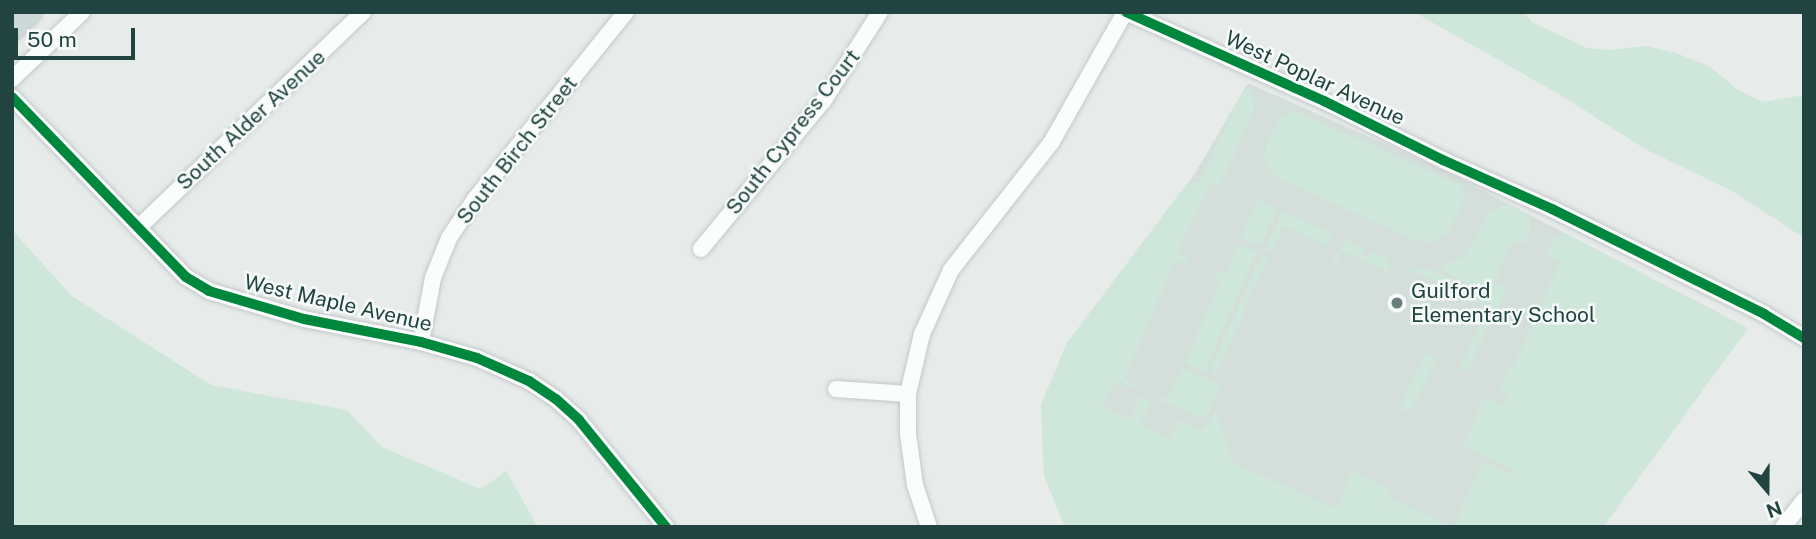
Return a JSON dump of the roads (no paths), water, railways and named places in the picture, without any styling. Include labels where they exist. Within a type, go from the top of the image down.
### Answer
[{"type":"main road","points":[[12,28],[29,12]]},
{"type":"street","points":[[12,79],[82,12]]},
{"type":"street","name":"South Alder Avenue","points":[[138,228],[363,12]]},
{"type":"street","name":"South Birch Street","points":[[421,342],[433,278],[449,239],[475,199],[626,12]]},
{"type":"street","name":"South Cypress Court","points":[[701,248],[824,100],[880,12]]},
{"type":"street","points":[[929,527],[915,485],[908,434],[908,394],[922,334],[951,270],[1051,143],[1126,12]]},
{"type":"street","name":"West Poplar Avenue","points":[[1126,12],[1488,178],[1765,314],[1804,338]]},
{"type":"street","name":"West Maple Avenue","points":[[12,97],[169,262],[209,291],[304,319],[421,342],[477,358],[529,381],[556,399],[579,420],[666,527]]},
{"type":"street","points":[[836,389],[908,394]]},
{"type":"street","points":[[1783,527],[1804,500]]},
{"type":"place","name":"Guilford Elementary School","points":[[1397,303]]}]
